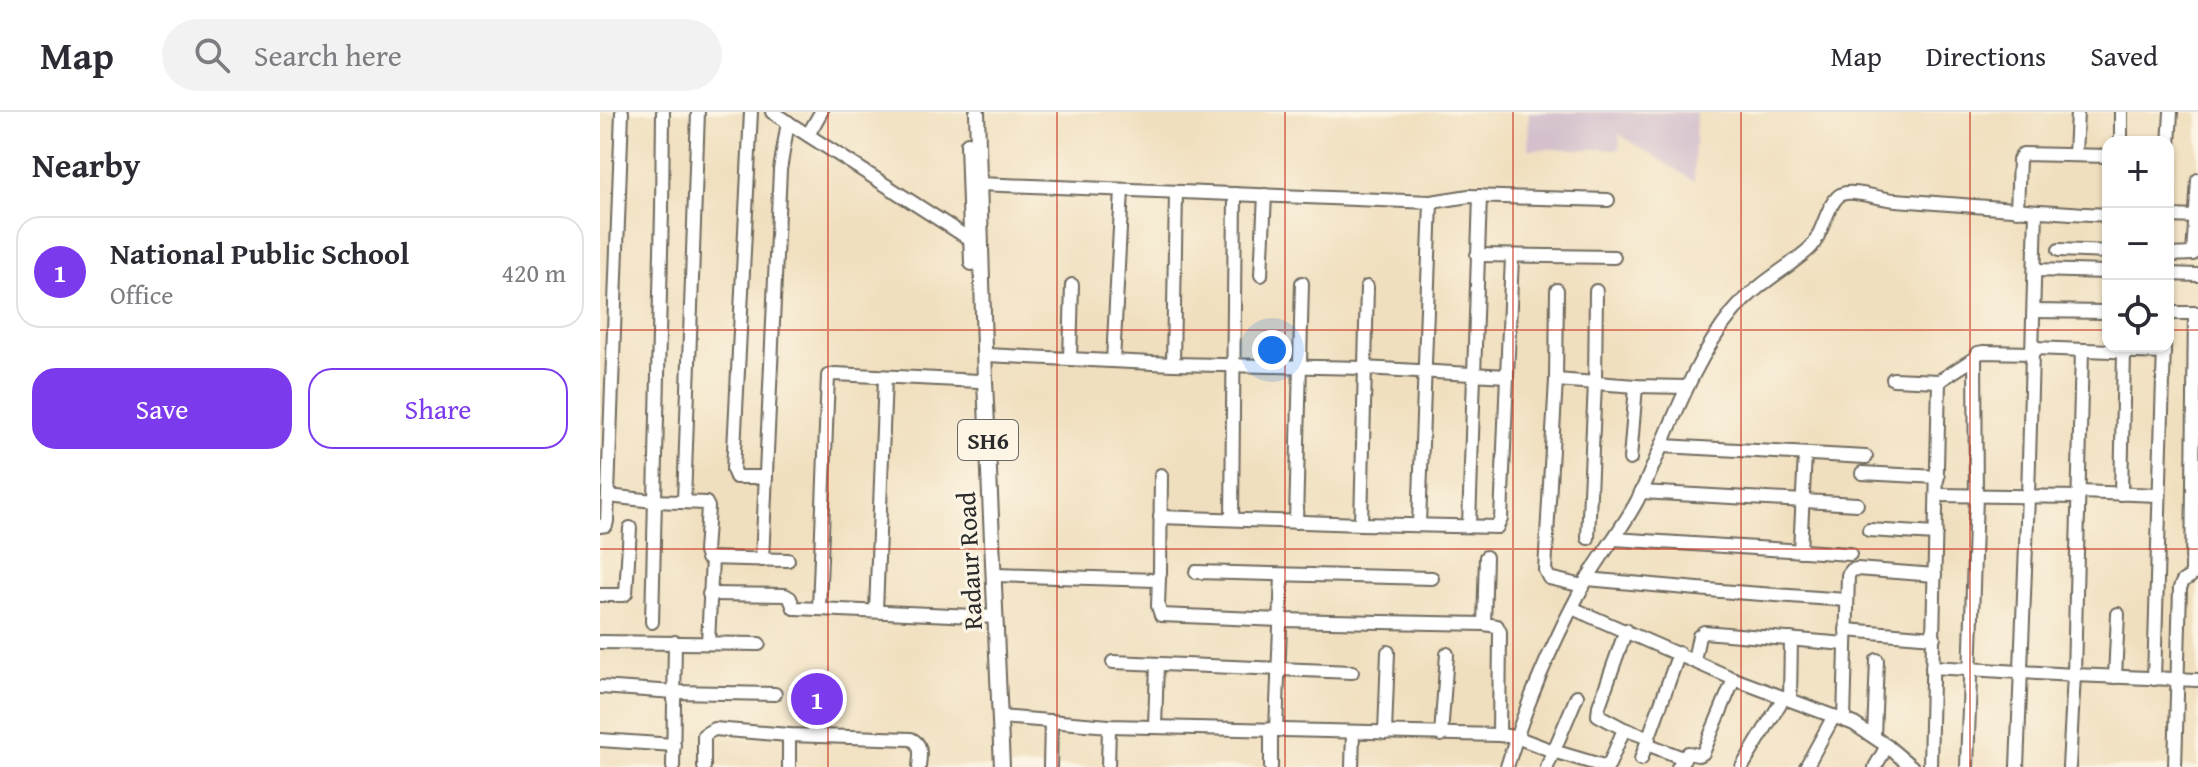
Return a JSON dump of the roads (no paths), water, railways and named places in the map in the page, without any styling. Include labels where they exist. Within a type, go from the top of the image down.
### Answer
[{"type":"main road","name":"Radaur Road","points":[[968,112],[971,240],[1002,767]]},
{"type":"main road","name":"Radaur Road","points":[[977,112],[995,575],[992,617],[993,767]]},
{"type":"street","points":[[600,526],[606,525],[608,496],[622,112]]},
{"type":"street","points":[[652,622],[663,112]]},
{"type":"street","points":[[684,501],[698,112]]},
{"type":"street","points":[[751,112],[733,470],[736,477],[766,477]]},
{"type":"street","points":[[772,112],[971,240]]},
{"type":"street","points":[[808,135],[821,112]]},
{"type":"street","points":[[2075,155],[2077,112]]},
{"type":"street","points":[[2121,112],[2121,136]]},
{"type":"street","points":[[2170,136],[2171,112]]},
{"type":"street","points":[[762,560],[780,170],[788,122]]},
{"type":"street","points":[[2017,210],[2020,156],[2027,153],[2102,156]]},
{"type":"street","points":[[2174,255],[2193,254],[2198,180]]},
{"type":"street","points":[[979,184],[1431,202],[1480,196],[1608,200]]},
{"type":"street","points":[[1113,361],[1122,190]]},
{"type":"street","points":[[1173,364],[1176,192]]},
{"type":"street","points":[[1232,519],[1235,194]]},
{"type":"street","points":[[1507,767],[1516,737],[1572,608],[1641,492],[1706,351],[1732,314],[1754,291],[1811,247],[1841,194],[2036,212],[2102,215]]},
{"type":"street","points":[[1261,275],[1265,195]]},
{"type":"street","points":[[1469,525],[1480,196]]},
{"type":"street","points":[[1419,524],[1431,202]]},
{"type":"street","points":[[2017,767],[2036,212]]},
{"type":"street","points":[[2174,216],[2197,217]]},
{"type":"street","points":[[2059,250],[2102,252]]},
{"type":"street","points":[[1477,255],[1614,257]]},
{"type":"street","points":[[1160,517],[1497,527],[1500,524],[1512,257]]},
{"type":"street","points":[[2035,270],[2102,272]]},
{"type":"street","points":[[2174,274],[2198,275]]},
{"type":"street","points":[[1296,522],[1302,283]]},
{"type":"street","points":[[1070,359],[1072,285]]},
{"type":"street","points":[[1361,524],[1367,287]]},
{"type":"street","points":[[1557,290],[1556,380],[1545,570],[1549,578],[1846,600]]},
{"type":"street","points":[[1588,538],[1596,291]]},
{"type":"street","points":[[2034,311],[2102,312]]},
{"type":"street","points":[[2174,313],[2196,313],[2192,572],[2180,588],[2175,767]]},
{"type":"street","points":[[2069,767],[2082,350]]},
{"type":"street","points":[[1893,379],[1939,381],[1983,352],[2102,351]]},
{"type":"street","points":[[2121,494],[2124,352]]},
{"type":"street","points":[[2154,679],[2164,352]]},
{"type":"street","points":[[986,355],[1507,376]]},
{"type":"street","points":[[1967,767],[1976,496],[1975,358]]},
{"type":"street","points":[[819,609],[828,376],[979,381]]},
{"type":"street","points":[[876,611],[885,377]]},
{"type":"street","points":[[1556,380],[1687,387]]},
{"type":"street","points":[[1930,767],[1939,381]]},
{"type":"street","points":[[1630,459],[1636,386]]},
{"type":"street","points":[[1663,446],[1866,457]]},
{"type":"street","points":[[1800,551],[1805,454]]},
{"type":"street","points":[[1862,473],[1938,477]]},
{"type":"street","points":[[1161,475],[1158,606],[1161,615],[1497,626],[1500,632],[1499,735]]},
{"type":"street","points":[[1641,492],[1857,504]]},
{"type":"street","points":[[1937,495],[2159,495]]},
{"type":"street","points":[[608,496],[707,504],[707,558],[788,560]]},
{"type":"street","points":[[600,595],[626,593],[630,528]]},
{"type":"street","points":[[1869,530],[1936,534]]},
{"type":"street","points":[[1614,539],[1850,554]]},
{"type":"street","points":[[1484,624],[1486,557]]},
{"type":"street","points":[[708,643],[712,558]]},
{"type":"street","points":[[1806,767],[1839,718],[1848,575],[1852,570],[1935,575]]},
{"type":"street","points":[[1196,572],[1432,578]]},
{"type":"street","points":[[995,575],[1150,581],[1159,578]]},
{"type":"street","points":[[1271,767],[1279,670],[1282,575]]},
{"type":"street","points":[[709,594],[785,595],[790,598],[794,608],[992,617]]},
{"type":"street","points":[[1572,608],[1734,679],[1839,718],[1874,736],[1912,767]]},
{"type":"street","points":[[2115,677],[2118,614]]},
{"type":"street","points":[[1626,630],[1598,710],[1601,718],[1648,741],[1680,762],[1688,753],[1703,753],[1734,679]]},
{"type":"street","points":[[1694,660],[1699,636],[1704,632],[1791,639],[1934,637]]},
{"type":"street","points":[[1742,767],[1787,698],[1791,639]]},
{"type":"street","points":[[600,642],[759,644]]},
{"type":"street","points":[[673,767],[675,642]]},
{"type":"street","points":[[1385,733],[1388,652]]},
{"type":"street","points":[[1641,759],[1679,653]]},
{"type":"street","points":[[1441,735],[1447,654]]},
{"type":"street","points":[[1874,736],[1877,660]]},
{"type":"street","points":[[1113,662],[1352,672]]},
{"type":"street","points":[[1155,727],[1157,664]]},
{"type":"street","points":[[1932,667],[2198,680]]},
{"type":"street","points":[[600,687],[775,694]]},
{"type":"street","points":[[1547,767],[1577,696]]},
{"type":"street","points":[[1000,717],[1109,726],[1499,735],[1516,737],[1608,767],[1624,729]]},
{"type":"street","points":[[1050,767],[1051,721]]},
{"type":"street","points":[[1108,767],[1109,726]]},
{"type":"street","points":[[704,767],[704,735],[711,729],[911,739],[920,748],[919,767]]},
{"type":"street","points":[[1352,767],[1353,732]]},
{"type":"street","points":[[789,735],[789,767]]},
{"type":"street","points":[[600,740],[674,745]]},
{"type":"street","points":[[1875,767],[1887,746]]},
{"type":"place","name":"National Public School","points":[[817,699]]}]
